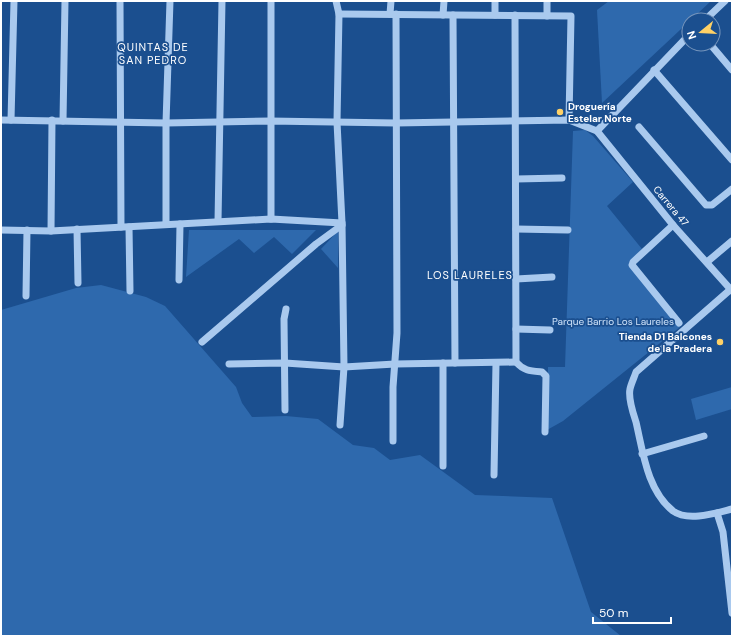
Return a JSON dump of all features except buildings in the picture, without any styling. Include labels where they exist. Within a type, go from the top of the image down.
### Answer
[{"type":"street","points":[[11,120],[14,1]]},
{"type":"street","points":[[63,121],[65,1]]},
{"type":"street","points":[[120,1],[119,122],[121,227]]},
{"type":"street","points":[[166,224],[166,123],[170,1]]},
{"type":"street","points":[[218,221],[218,122],[222,1]]},
{"type":"street","points":[[271,1],[271,219]]},
{"type":"street","points":[[336,1],[339,14],[337,122],[342,224],[344,367],[340,425]]},
{"type":"street","points":[[391,1],[393,14],[396,123],[397,325],[393,387],[393,441]]},
{"type":"street","points":[[443,15],[444,1]]},
{"type":"street","points":[[495,1],[495,15]]},
{"type":"street","points":[[547,1],[547,16]]},
{"type":"street","points":[[713,12],[725,1]]},
{"type":"street","points":[[339,14],[571,16],[569,120]]},
{"type":"street","points":[[453,15],[456,363]]},
{"type":"street","points":[[515,15],[516,362],[522,369],[542,372],[546,376],[545,432]]},
{"type":"street","points":[[1,120],[166,123],[270,121],[396,123],[569,120],[596,131],[681,43]]},
{"type":"street","points":[[717,52],[732,70]]},
{"type":"street","points":[[654,70],[732,160]]},
{"type":"street","points":[[51,231],[52,120]]},
{"type":"street","points":[[639,127],[706,205],[712,205],[732,189]]},
{"type":"street","name":"Carrera 47","points":[[596,131],[673,225],[731,290]]},
{"type":"street","points":[[516,179],[562,178]]},
{"type":"street","points":[[1,230],[51,231],[271,219],[342,224]]},
{"type":"street","points":[[179,280],[180,224]]},
{"type":"street","points":[[202,342],[316,244],[342,224]]},
{"type":"street","points":[[673,225],[633,262],[632,265],[679,323]]},
{"type":"street","points":[[129,227],[130,291]]},
{"type":"street","points":[[77,229],[78,283]]},
{"type":"street","points":[[516,229],[568,230]]},
{"type":"street","points":[[26,296],[27,230]]},
{"type":"street","points":[[707,262],[732,240]]},
{"type":"street","points":[[516,279],[552,277]]},
{"type":"street","points":[[731,290],[636,372],[630,390],[642,454],[652,483],[673,511],[688,516],[717,513],[732,509]]},
{"type":"street","points":[[285,410],[284,319],[286,309]]},
{"type":"street","points":[[516,329],[550,330]]},
{"type":"street","points":[[229,364],[285,363],[344,367],[395,364],[516,362]]},
{"type":"street","points":[[442,466],[443,363]]},
{"type":"street","points":[[494,475],[496,363]]},
{"type":"street","points":[[642,454],[704,436]]},
{"type":"street","points":[[717,513],[723,532],[732,614]]},
{"type":"green space","points":[[609,1],[711,1],[699,12],[681,12],[681,29],[602,103],[597,10]]},
{"type":"green space","name":"Parque Barrio Los Laureles","points":[[585,130],[593,136],[633,182],[607,206],[642,249],[629,263],[680,327],[563,421],[547,430],[548,367],[565,367],[573,131]]},
{"type":"green space","points":[[189,230],[316,230],[292,254],[274,237],[254,253],[239,239],[186,277]]},
{"type":"green space","points":[[338,231],[338,268],[321,249]]},
{"type":"green space","points":[[101,285],[146,297],[165,306],[236,387],[242,403],[252,417],[286,416],[318,419],[353,445],[374,448],[390,460],[420,455],[475,495],[552,498],[591,612],[621,636],[1,636],[1,310],[76,288]]},
{"type":"green space","points":[[732,387],[732,409],[696,420],[691,399]]},
{"type":"place","name":"Droguería Estelar Norte","points":[[560,112]]},
{"type":"place","name":"Tienda D1 Balcones de la Pradera","points":[[720,342]]},
{"type":"district","name":"QUINTAS DE SAN PEDRO","points":[[153,53]]},
{"type":"district","name":"LOS LAURELES","points":[[470,275]]}]
